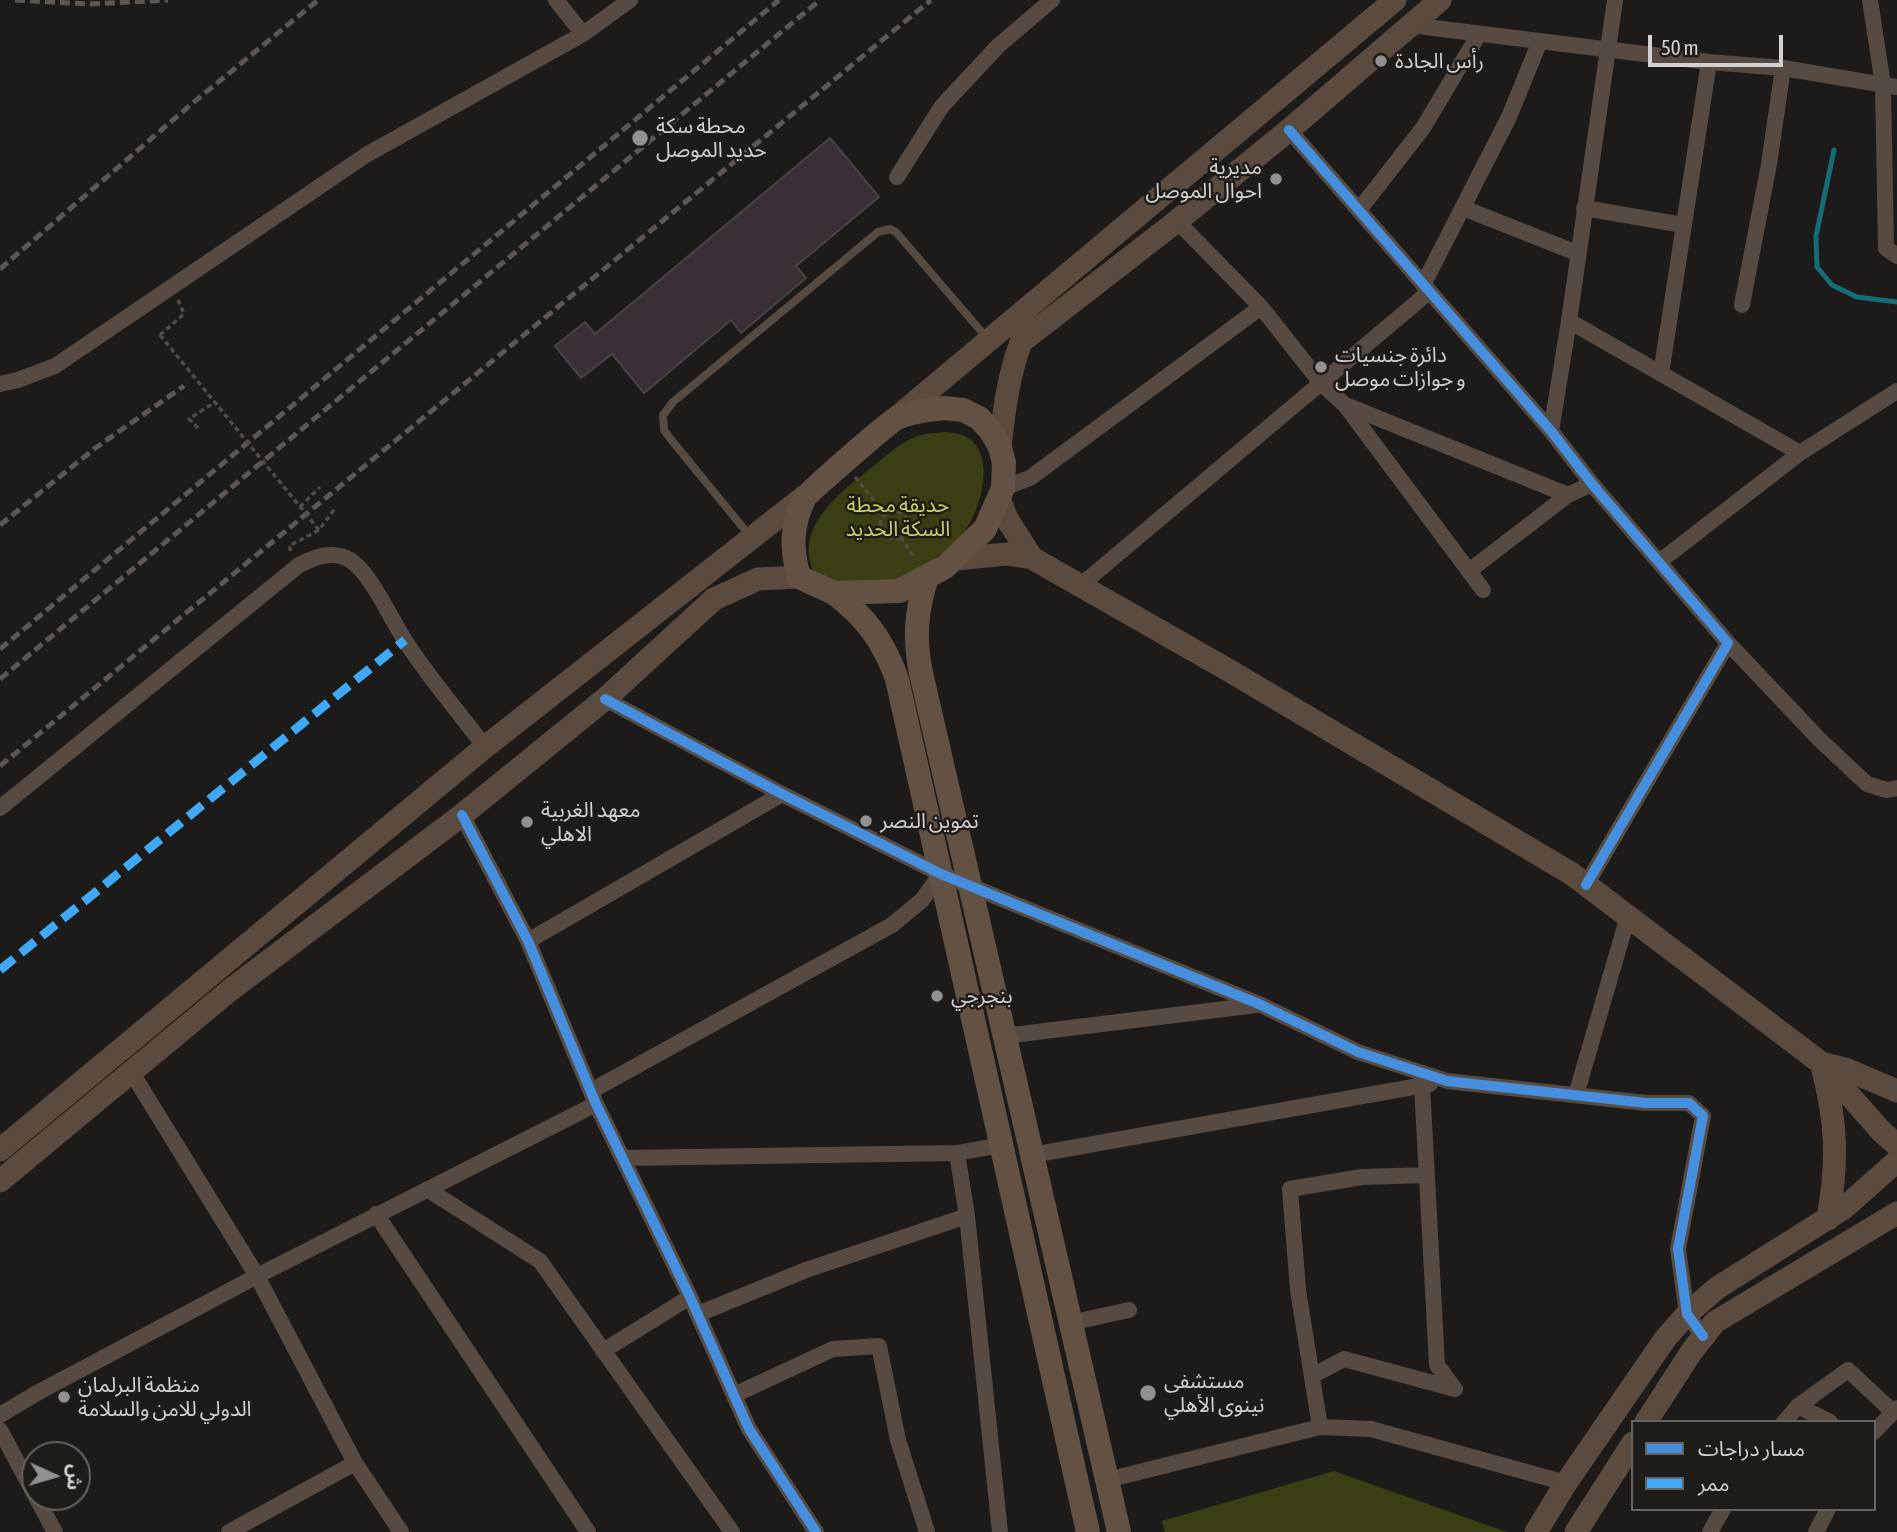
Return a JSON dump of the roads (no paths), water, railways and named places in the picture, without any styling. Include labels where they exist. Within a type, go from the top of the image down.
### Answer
[{"type":"main road","points":[[0,1150],[485,747],[805,496],[1395,0]]},
{"type":"main road","points":[[1000,447],[1006,395],[1021,342],[1289,130],[1440,0]]},
{"type":"main road","points":[[834,593],[899,591],[945,568],[985,529],[1001,493],[1004,463],[1000,447],[979,418],[963,411],[944,408],[896,418]]},
{"type":"main road","points":[[1001,493],[1007,519],[1032,558]]},
{"type":"main road","points":[[799,577],[792,554],[793,533],[805,496]]},
{"type":"main road","points":[[955,559],[1007,554],[1032,558],[1560,867],[1821,1063],[1881,1131],[1897,1145]]},
{"type":"main road","points":[[0,1181],[229,991],[462,815],[605,699],[714,599],[758,579],[799,577],[834,593],[867,621],[890,658],[897,679],[1088,1532]]},
{"type":"main road","points":[[927,577],[917,615],[917,654],[1119,1532]]},
{"type":"main road","points":[[1821,1063],[1848,1070],[1897,1091]]},
{"type":"main road","points":[[1821,1063],[1832,1101],[1836,1140],[1835,1180],[1828,1219]]},
{"type":"main road","points":[[1536,1532],[1566,1483],[1665,1339],[1687,1314],[1717,1289],[1828,1219],[1860,1195],[1897,1161]]},
{"type":"main road","points":[[1648,1420],[1692,1351],[1715,1322],[1897,1213]]},
{"type":"main road","points":[[1576,1532],[1631,1446]]},
{"type":"street","points":[[556,0],[583,34]]},
{"type":"street","points":[[0,384],[55,366],[366,155],[583,34],[630,0]]},
{"type":"street","points":[[897,177],[943,106],[998,46],[1052,0]]},
{"type":"street","points":[[1551,431],[1615,0]]},
{"type":"street","points":[[1870,0],[1890,86],[1886,248],[1897,256]]},
{"type":"street","points":[[1410,25],[1709,62],[1783,68],[1890,86]]},
{"type":"street","points":[[1359,210],[1423,128],[1479,34]]},
{"type":"street","points":[[1081,585],[1321,383],[1426,289],[1509,117],[1540,41]]},
{"type":"street","points":[[1661,374],[1709,62]]},
{"type":"street","points":[[1742,304],[1769,163],[1783,68]]},
{"type":"street","points":[[1289,130],[1551,431],[1592,484],[1728,643],[1820,740],[1867,784],[1887,790],[1897,788]]},
{"type":"street","points":[[1463,208],[1577,253]]},
{"type":"street","points":[[1584,208],[1683,225]]},
{"type":"street","points":[[1177,221],[1261,307],[1321,383],[1346,405],[1483,590]]},
{"type":"street","points":[[1001,493],[1030,478],[1261,307]]},
{"type":"street","points":[[1569,321],[1800,453]]},
{"type":"street","points":[[1659,562],[1800,453],[1897,391]]},
{"type":"street","points":[[1346,405],[1569,495]]},
{"type":"street","points":[[1469,571],[1569,495],[1592,484]]},
{"type":"street","points":[[0,808],[289,573],[319,555],[338,555],[351,561],[385,606],[405,640],[485,747]]},
{"type":"street","points":[[1586,885],[1728,643]]},
{"type":"street","points":[[605,699],[782,794],[941,874],[1259,1004],[1358,1052],[1447,1081],[1646,1103],[1689,1103],[1703,1116],[1678,1250],[1687,1314],[1703,1336]]},
{"type":"street","points":[[528,942],[782,794]]},
{"type":"street","points":[[462,815],[528,942],[594,1097],[750,1429],[816,1532]]},
{"type":"street","points":[[0,1415],[257,1276],[427,1189],[594,1097],[892,925],[922,900],[941,874]]},
{"type":"street","points":[[1576,1095],[1628,916]]},
{"type":"street","points":[[1004,1036],[1259,1004]]},
{"type":"street","points":[[132,1073],[257,1276],[355,1463],[401,1532]]},
{"type":"street","points":[[1032,1155],[1447,1081]]},
{"type":"street","points":[[1312,1376],[1344,1359],[1455,1390],[1437,1365],[1423,1085]]},
{"type":"street","points":[[622,1158],[957,1153],[1001,1145]]},
{"type":"street","points":[[957,1153],[967,1216],[1000,1532]]},
{"type":"street","points":[[1320,1427],[1298,1290],[1290,1189],[1362,1177],[1427,1175]]},
{"type":"street","points":[[427,1189],[540,1261],[732,1532]]},
{"type":"street","points":[[376,1214],[588,1532]]},
{"type":"street","points":[[698,1314],[806,1270],[967,1216]]},
{"type":"street","points":[[603,1351],[690,1297]]},
{"type":"street","points":[[1070,1323],[1129,1310]]},
{"type":"street","points":[[734,1395],[833,1349],[879,1346],[898,1440],[927,1532]]},
{"type":"street","points":[[1786,1420],[1798,1406],[1848,1370],[1895,1410],[1876,1430]]},
{"type":"street","points":[[1798,1406],[1826,1420]]},
{"type":"street","points":[[1107,1480],[1320,1427],[1371,1429],[1566,1483]]},
{"type":"street","points":[[0,1430],[21,1468]]},
{"type":"street","points":[[229,1532],[355,1463]]},
{"type":"street","points":[[44,1511],[55,1532]]},
{"type":"street","points":[[1710,1532],[1722,1511]]},
{"type":"street","points":[[1816,1532],[1827,1511]]},
{"type":"lane","points":[[751,538],[669,437],[663,423],[667,408],[744,343],[878,232],[890,229],[901,236],[989,340]]},
{"type":"waterway","points":[[1834,150],[1816,236],[1817,267],[1832,285],[1857,297],[1897,302]]},
{"type":"railway","points":[[15,0],[90,4],[168,0]]},
{"type":"railway","points":[[0,269],[188,107],[318,0]]},
{"type":"railway","points":[[0,649],[779,0]]},
{"type":"railway","points":[[0,679],[820,0]]},
{"type":"railway","points":[[0,766],[931,0]]},
{"type":"railway","points":[[0,525],[94,449],[184,386]]},
{"type":"place","name":"رأس الجادة","points":[[1381,61]]},
{"type":"place","name":"محطة سكة حديد الموصل","points":[[640,138]]},
{"type":"place","name":"مديرية احوال الموصل","points":[[1276,179]]},
{"type":"place","name":"دائرة جنسيات و جوازات موصل","points":[[1321,367]]},
{"type":"place","name":"تموين النصر","points":[[866,821]]},
{"type":"place","name":"معهد الغربية الاهلي","points":[[527,822]]},
{"type":"place","name":"بنجرجي","points":[[937,996]]},
{"type":"place","name":"مستشفى نينوى الأهلي","points":[[1148,1393]]},
{"type":"place","name":"منظمة البرلمان الدولي للامن والسلامة","points":[[64,1397]]},
{"type":"park label","name":"حديقة محطة السكة الحديد","points":[[898,517]]}]
